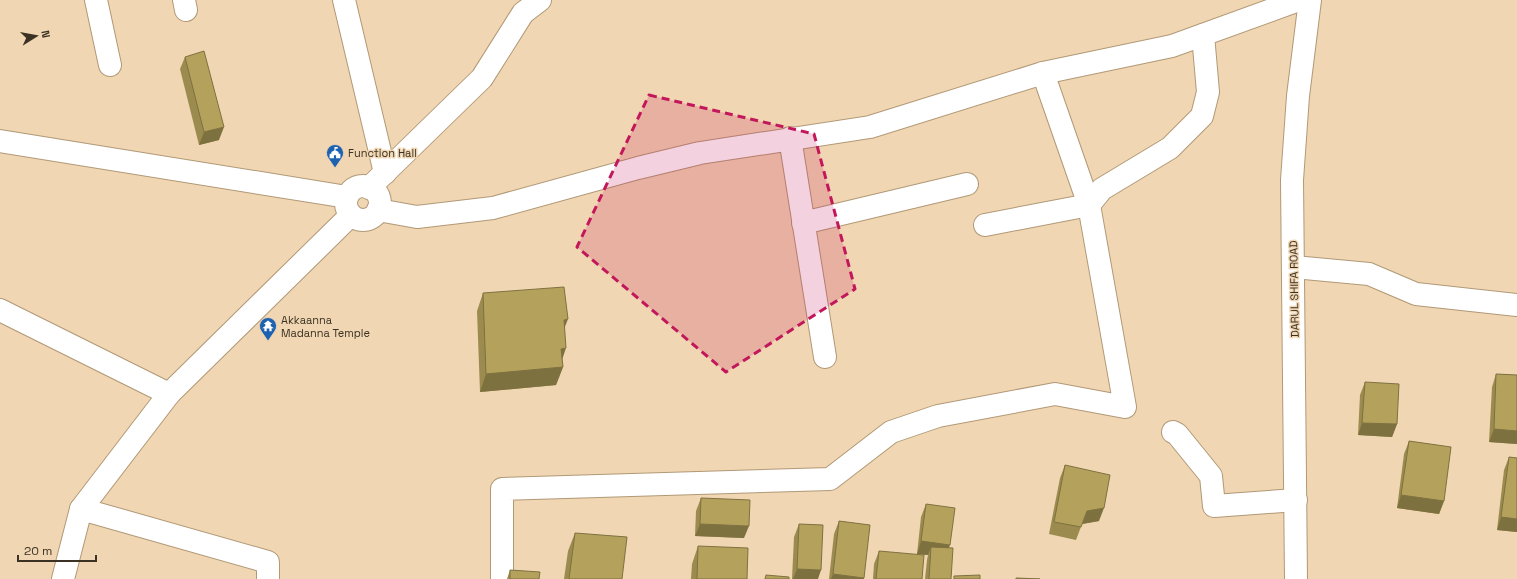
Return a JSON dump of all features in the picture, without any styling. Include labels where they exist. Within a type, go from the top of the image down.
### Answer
[{"type":"main road","points":[[96,0],[110,66]]},
{"type":"main road","points":[[344,0],[385,173]]},
{"type":"main road","points":[[369,188],[482,78],[523,13],[540,0]]},
{"type":"main road","points":[[378,210],[417,217],[494,208],[638,168],[700,153],[790,138],[870,127],[1043,73],[1172,46],[1299,0]]},
{"type":"main road","name":"DARUL SHIFA ROAD","points":[[1296,579],[1292,180],[1298,96],[1310,0]]},
{"type":"main road","points":[[985,225],[1089,205],[1102,189],[1170,148],[1202,116],[1208,92],[1203,35]]},
{"type":"main road","points":[[502,579],[502,489],[830,479],[891,432],[938,416],[1055,394],[1125,407],[1089,205],[1043,73]]},
{"type":"main road","points":[[790,138],[825,357]]},
{"type":"main road","points":[[0,142],[349,206]]},
{"type":"main road","points":[[803,222],[967,184]]},
{"type":"main road","points":[[63,579],[81,508],[169,394],[349,206],[354,189],[359,187],[374,190],[380,200],[378,210],[372,217],[364,220],[355,218],[349,206]]},
{"type":"main road","points":[[1294,267],[1369,274],[1416,294],[1517,305]]},
{"type":"main road","points":[[0,310],[169,394]]},
{"type":"main road","points":[[1173,432],[1177,434],[1211,476],[1214,506],[1296,500]]},
{"type":"main road","points":[[81,508],[268,562],[268,579]]},
{"type":"highlighted area","points":[[649,95],[814,134],[855,289],[726,372],[577,247]]},
{"type":"building","points":[[204,51],[224,127],[204,132],[185,57]]},
{"type":"building","points":[[564,287],[568,319],[564,320],[566,348],[561,349],[563,367],[486,374],[483,293]]},
{"type":"building","points":[[1496,374],[1517,375],[1517,431],[1494,429]]},
{"type":"building","points":[[1365,382],[1399,384],[1397,424],[1362,423]]},
{"type":"building","points":[[1409,441],[1451,447],[1444,501],[1401,495]]},
{"type":"building","points":[[1509,457],[1517,458],[1517,519],[1501,517]]},
{"type":"building","points":[[1065,465],[1110,475],[1104,508],[1087,511],[1081,527],[1054,522]]},
{"type":"building","points":[[701,498],[750,500],[749,526],[700,524]]},
{"type":"building","points":[[926,504],[955,508],[950,545],[921,541]]},
{"type":"building","points":[[839,521],[870,525],[864,578],[833,574]]},
{"type":"building","points":[[799,524],[823,525],[821,570],[797,569]]},
{"type":"building","points":[[575,533],[627,537],[622,579],[569,579]]},
{"type":"building","points":[[698,546],[748,548],[747,579],[697,579]]},
{"type":"building","points":[[931,547],[953,548],[951,579],[929,579]]},
{"type":"building","points":[[879,551],[924,555],[922,579],[876,579]]},
{"type":"building","points":[[510,570],[540,572],[539,579],[510,579]]},
{"type":"building","points":[[766,575],[789,577],[789,579],[765,579]]},
{"type":"building","points":[[980,575],[980,579],[954,579],[954,576]]},
{"type":"building","points":[[1016,578],[1040,579],[1016,579]]},
{"type":"place","name":"Function Hall","points":[[335,168]]},
{"type":"place","name":"Akkaanna Madanna Temple","points":[[268,341]]}]
